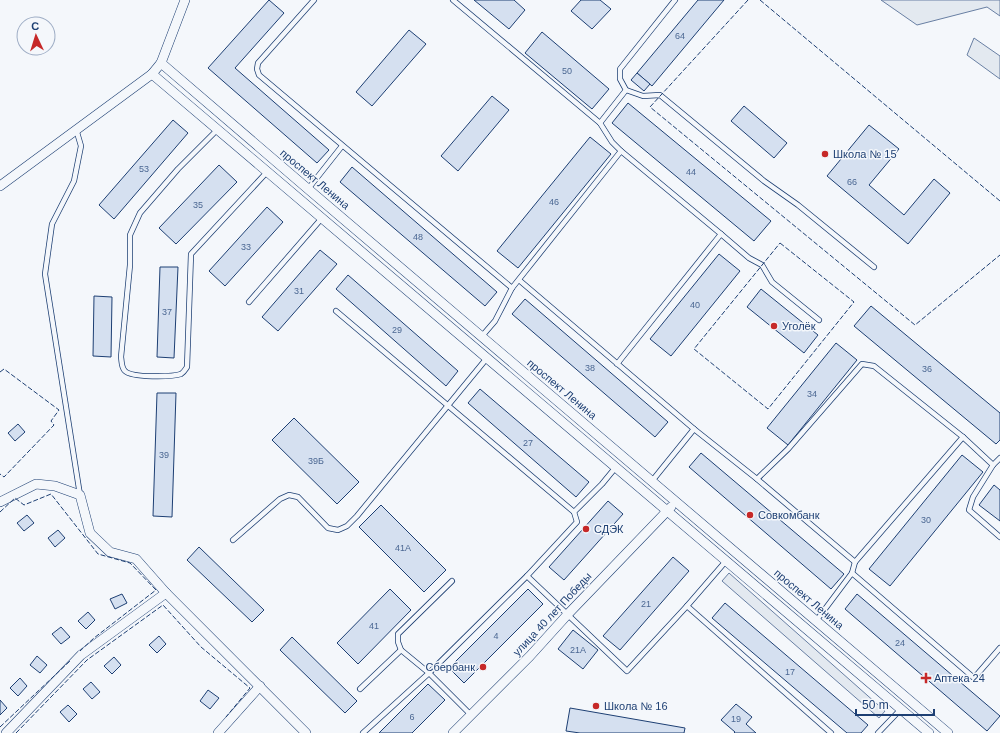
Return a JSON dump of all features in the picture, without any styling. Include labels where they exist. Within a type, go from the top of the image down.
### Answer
[{"type":"street","points":[[0,186],[152,74],[161,63],[183,1]]},
{"type":"street","name":"проспект Ленина","points":[[161,63],[948,733]]},
{"type":"street","points":[[152,74],[929,733]]},
{"type":"street","points":[[0,502],[36,484],[55,486],[80,495],[90,533],[110,552],[136,559],[166,593],[306,733]]},
{"type":"street","name":"улица 40 лет Победы","points":[[453,733],[530,656],[568,614],[676,502]]},
{"type":"street","points":[[6,733],[81,655],[166,593]]},
{"type":"street","points":[[218,733],[260,686]]},
{"type":"lane","points":[[314,0],[258,63],[257,69],[259,75],[512,288]]},
{"type":"lane","points":[[453,0],[600,123],[612,142],[621,151],[749,258],[762,265],[772,282],[819,320]]},
{"type":"lane","points":[[675,0],[620,69],[620,79],[626,90],[643,96],[660,95],[764,181],[798,205],[874,268]]},
{"type":"lane","points":[[600,123],[626,90]]},
{"type":"lane","points":[[76,129],[81,146],[74,181],[52,224],[44,274],[80,495]]},
{"type":"lane","points":[[218,130],[178,170],[140,213],[130,235],[130,266],[121,357],[122,366],[125,372],[136,376],[169,376],[184,373],[187,367],[191,254],[268,172]]},
{"type":"lane","points":[[308,189],[342,146]]},
{"type":"lane","points":[[482,336],[495,321],[512,288],[621,151]]},
{"type":"lane","points":[[249,302],[322,218]]},
{"type":"lane","points":[[617,364],[721,234]]},
{"type":"lane","points":[[519,280],[694,429],[757,479],[855,562]]},
{"type":"lane","points":[[336,311],[574,512],[576,522],[527,576],[429,673],[364,733]]},
{"type":"lane","points":[[233,540],[280,499],[289,495],[298,497],[328,528],[338,530],[348,526],[358,516],[487,358]]},
{"type":"lane","points":[[757,479],[788,449],[862,364],[874,366],[963,437],[993,465]]},
{"type":"lane","points":[[652,481],[694,429]]},
{"type":"lane","points":[[816,621],[852,573],[855,562],[963,437]]},
{"type":"lane","points":[[1000,458],[993,465],[973,497],[969,510],[1000,537]]},
{"type":"lane","points":[[574,512],[602,484],[616,467]]},
{"type":"lane","points":[[527,576],[627,671],[726,561]]},
{"type":"lane","points":[[852,573],[974,678],[1000,648]]},
{"type":"lane","points":[[452,581],[398,634],[398,642],[401,650],[429,673],[471,715]]},
{"type":"lane","points":[[687,606],[831,733]]},
{"type":"lane","points":[[360,689],[401,650]]},
{"type":"lane","points":[[878,733],[901,709]]},
{"type":"shaded area","points":[[881,0],[1000,0],[1000,16],[987,7],[917,25]]},
{"type":"shaded area","points":[[974,38],[1000,56],[1000,79],[967,55]]},
{"type":"shaded area","points":[[729,573],[885,711],[879,718],[722,581]]},
{"type":"building","points":[[269,0],[284,13],[235,68],[329,150],[317,163],[208,68]]},
{"type":"building","points":[[474,0],[514,0],[525,10],[509,29]]},
{"type":"building","points":[[581,0],[600,0],[611,9],[592,29],[571,11]]},
{"type":"building","points":[[698,0],[724,0],[652,86],[637,73]]},
{"type":"building","points":[[409,30],[426,44],[372,106],[356,92]]},
{"type":"building","points":[[542,32],[609,89],[592,109],[525,53]]},
{"type":"building","points":[[637,73],[650,84],[644,91],[631,80]]},
{"type":"building","points":[[492,96],[509,110],[458,171],[441,156]]},
{"type":"building","points":[[628,103],[771,221],[754,241],[612,123]]},
{"type":"building","points":[[744,106],[787,143],[774,158],[731,121]]},
{"type":"building","points":[[173,120],[188,133],[114,219],[99,205]]},
{"type":"building","points":[[869,125],[899,149],[869,185],[904,215],[934,179],[950,193],[908,244],[827,176]]},
{"type":"building","points":[[590,137],[611,154],[518,268],[497,251]]},
{"type":"building","points":[[219,165],[237,182],[176,244],[159,228]]},
{"type":"building","points":[[352,167],[497,292],[485,306],[340,182]]},
{"type":"building","points":[[267,207],[283,222],[225,286],[209,271]]},
{"type":"building","points":[[320,250],[337,264],[278,331],[262,317]]},
{"type":"building","points":[[719,254],[740,271],[671,356],[650,339]]},
{"type":"building","points":[[160,267],[178,267],[174,358],[157,357]]},
{"type":"building","points":[[348,275],[458,371],[446,386],[336,289]]},
{"type":"building","points":[[761,289],[818,335],[804,353],[747,307]]},
{"type":"building","points":[[94,296],[112,297],[111,357],[93,356]]},
{"type":"building","points":[[525,299],[668,422],[655,437],[512,314]]},
{"type":"building","points":[[871,306],[1000,413],[1000,440],[996,444],[854,326]]},
{"type":"building","points":[[836,343],[857,360],[788,445],[767,428]]},
{"type":"building","points":[[480,389],[589,482],[576,497],[468,403]]},
{"type":"building","points":[[157,393],[176,393],[172,517],[153,516]]},
{"type":"building","points":[[294,418],[359,482],[337,504],[272,440]]},
{"type":"building","points":[[18,424],[25,432],[15,441],[8,433]]},
{"type":"building","points":[[701,453],[844,574],[831,589],[689,467]]},
{"type":"building","points":[[962,455],[983,472],[890,586],[869,569]]},
{"type":"building","points":[[994,485],[1000,490],[1000,521],[979,505]]},
{"type":"building","points":[[608,501],[623,514],[564,580],[549,567]]},
{"type":"building","points":[[381,505],[446,570],[424,592],[359,527]]},
{"type":"building","points":[[27,515],[34,523],[24,531],[17,523]]},
{"type":"building","points":[[58,530],[65,538],[55,547],[48,538]]},
{"type":"building","points":[[199,547],[264,610],[252,622],[187,560]]},
{"type":"building","points":[[673,557],[689,571],[620,650],[603,636]]},
{"type":"building","points":[[390,589],[411,610],[358,664],[337,643]]},
{"type":"building","points":[[528,589],[543,604],[464,683],[449,668]]},
{"type":"building","points":[[122,594],[127,603],[115,609],[110,599]]},
{"type":"building","points":[[857,594],[1000,716],[987,731],[845,609]]},
{"type":"building","points":[[725,603],[868,725],[861,733],[847,733],[712,618]]},
{"type":"building","points":[[88,612],[95,620],[86,629],[78,621]]},
{"type":"building","points":[[61,627],[70,637],[61,644],[52,634]]},
{"type":"building","points":[[573,630],[598,650],[583,669],[558,649]]},
{"type":"building","points":[[159,636],[166,644],[157,653],[149,645]]},
{"type":"building","points":[[292,637],[357,701],[345,713],[280,650]]},
{"type":"building","points":[[37,656],[47,665],[40,673],[30,665]]},
{"type":"building","points":[[114,657],[121,665],[112,674],[104,666]]},
{"type":"building","points":[[20,678],[27,686],[18,696],[10,688]]},
{"type":"building","points":[[91,682],[100,692],[92,699],[83,689]]},
{"type":"building","points":[[428,684],[445,700],[412,733],[379,733]]},
{"type":"building","points":[[208,690],[219,698],[210,709],[200,701]]},
{"type":"building","points":[[0,700],[7,708],[0,715]]},
{"type":"building","points":[[736,704],[752,717],[746,724],[756,733],[734,733],[735,732],[721,720]]},
{"type":"building","points":[[68,705],[77,714],[69,722],[60,712]]},
{"type":"building","points":[[570,708],[685,728],[684,733],[580,733],[566,731]]},
{"type":"fence","points":[[748,0],[650,107],[915,325],[1000,255]]},
{"type":"fence","points":[[760,0],[1000,201]]},
{"type":"fence","points":[[780,243],[854,302],[768,409],[694,349],[780,243]]},
{"type":"fence","points":[[0,372],[4,369],[59,410],[51,421],[54,425],[4,477],[0,474]]},
{"type":"fence","points":[[0,512],[15,498],[24,505],[51,494],[98,554],[130,563],[156,590],[94,638],[80,651]]},
{"type":"fence","points":[[16,733],[87,660],[163,605],[201,647],[250,688],[226,717]]},
{"type":"fence","points":[[0,727],[70,661]]},
{"type":"place","name":"Школа № 15","points":[[825,154]]},
{"type":"place","name":"Уголёк","points":[[774,326]]},
{"type":"place","name":"Совкомбанк","points":[[750,515]]},
{"type":"place","name":"СДЭК","points":[[586,529]]},
{"type":"place","name":"Сбербанк","points":[[483,667]]},
{"type":"place","name":"Аптека 24","points":[[926,678]]},
{"type":"place","name":"Школа № 16","points":[[596,706]]}]
